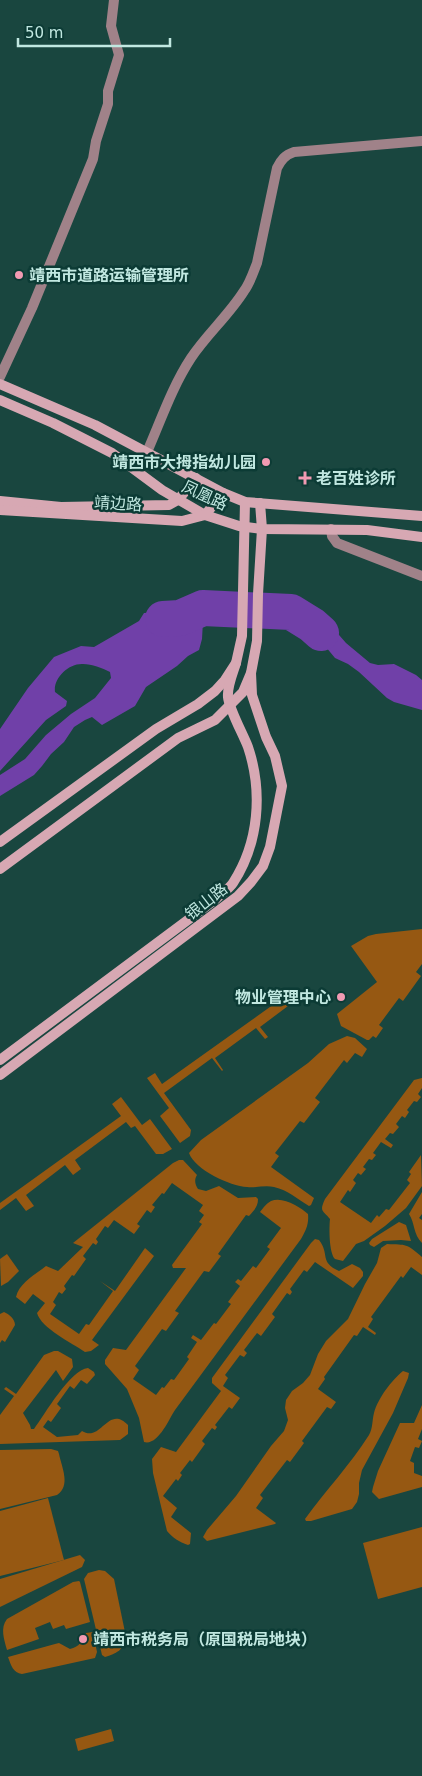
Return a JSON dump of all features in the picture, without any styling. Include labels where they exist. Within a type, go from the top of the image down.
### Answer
[{"type":"main road","name":"凤凰路","points":[[0,384],[96,425],[223,493],[245,502],[422,516]]},
{"type":"main road","name":"凤凰路","points":[[0,400],[53,423],[112,453],[162,490],[205,515],[244,527],[262,529],[367,530],[422,536]]},
{"type":"main road","points":[[178,500],[196,478]]},
{"type":"main road","points":[[205,515],[223,493]]},
{"type":"main road","name":"靖边路","points":[[0,501],[62,507],[169,505],[178,500]]},
{"type":"main road","name":"银山路","points":[[0,1060],[216,899],[232,885],[250,848],[255,826],[257,803],[253,769],[249,752],[228,697],[242,636],[245,502]]},
{"type":"main road","name":"银山路","points":[[0,869],[178,738],[215,720],[243,692],[251,673],[257,641],[262,529],[260,503]]},
{"type":"main road","name":"靖边路","points":[[0,510],[182,521],[205,515]]},
{"type":"main road","name":"银山路","points":[[0,842],[156,729],[204,700],[225,680],[236,663]]},
{"type":"main road","name":"银山路","points":[[0,1075],[238,896],[263,866],[270,847],[282,786],[275,756],[266,737],[252,695],[251,673]]},
{"type":"street","points":[[0,377],[32,308],[93,159],[96,141],[108,104],[108,91],[119,55],[111,26],[114,0]]},
{"type":"street","points":[[147,452],[182,373],[206,337],[245,291],[257,263],[277,168],[286,155],[294,152],[422,141]]},
{"type":"street","points":[[331,529],[332,536],[338,543],[422,576]]},
{"type":"shaded area","points":[[291,596],[292,601],[299,607],[326,620],[346,643],[370,663],[378,665],[394,664],[422,680],[422,710],[394,702],[387,698],[359,672],[335,658],[311,629],[288,619],[279,623],[280,602],[283,598]]},
{"type":"shaded area","points":[[220,599],[203,621],[199,650],[146,687],[135,706],[102,725],[92,717],[74,727],[64,742],[51,754],[34,775],[0,796],[0,775],[25,759],[46,735],[71,714],[95,698],[111,678],[110,672],[97,666],[86,664],[72,666],[63,672],[55,687],[55,692],[67,701],[66,706],[46,720],[0,771],[0,729],[28,688],[54,657],[81,646],[94,647],[139,621],[144,613],[154,613]]},
{"type":"shaded area","points":[[422,929],[422,964],[416,972],[421,976],[403,1001],[399,998],[379,1025],[383,1028],[376,1038],[373,1036],[367,1040],[341,1026],[337,1014],[377,982],[351,946],[368,936],[376,934]]},
{"type":"shaded area","points":[[297,989],[303,991],[304,994],[260,1027],[268,1037],[265,1039],[256,1028],[215,1058],[222,1071],[212,1058],[164,1093],[191,1130],[190,1136],[180,1143],[160,1116],[169,1108],[147,1078],[155,1073],[162,1084]]},
{"type":"shaded area","points":[[347,1036],[355,1038],[367,1049],[362,1057],[355,1053],[347,1063],[344,1060],[315,1098],[320,1102],[304,1123],[300,1121],[275,1153],[279,1156],[271,1167],[314,1198],[311,1205],[309,1206],[279,1188],[267,1186],[247,1187],[232,1184],[206,1171],[193,1159],[189,1153],[201,1140],[308,1063],[329,1044]]},
{"type":"shaded area","points":[[422,1078],[422,1088],[418,1094],[421,1097],[417,1102],[414,1101],[407,1110],[409,1112],[405,1118],[402,1116],[396,1124],[399,1127],[393,1134],[390,1133],[385,1139],[393,1145],[391,1148],[381,1142],[373,1153],[376,1155],[372,1160],[369,1159],[363,1167],[366,1169],[361,1175],[358,1173],[353,1180],[356,1183],[350,1192],[348,1190],[340,1202],[371,1223],[377,1215],[379,1217],[386,1209],[389,1210],[410,1183],[407,1180],[411,1174],[409,1172],[421,1155],[422,1186],[406,1208],[385,1226],[364,1241],[356,1244],[343,1261],[335,1259],[331,1246],[330,1219],[322,1209],[325,1199],[414,1080]]},
{"type":"shaded area","points":[[121,1097],[142,1125],[150,1119],[172,1149],[163,1154],[156,1154],[135,1126],[131,1128],[126,1122],[75,1160],[81,1169],[73,1175],[65,1165],[26,1195],[34,1206],[26,1211],[16,1198],[0,1210],[0,1203],[121,1116],[112,1104]]},
{"type":"shaded area","points":[[179,1160],[183,1160],[197,1175],[195,1182],[198,1189],[206,1191],[219,1186],[238,1198],[256,1197],[258,1202],[254,1210],[249,1216],[246,1215],[218,1254],[221,1256],[209,1272],[204,1271],[175,1311],[179,1313],[166,1331],[162,1329],[135,1366],[139,1370],[133,1379],[156,1395],[171,1379],[174,1380],[189,1359],[187,1357],[197,1342],[191,1338],[193,1335],[201,1340],[214,1323],[216,1324],[231,1304],[228,1302],[240,1286],[235,1282],[238,1279],[241,1281],[253,1266],[256,1268],[270,1249],[267,1247],[281,1228],[260,1212],[264,1207],[271,1201],[286,1201],[296,1205],[308,1214],[308,1221],[301,1239],[175,1410],[162,1431],[154,1440],[144,1442],[139,1418],[127,1389],[105,1364],[105,1360],[113,1348],[126,1350],[186,1268],[173,1268],[172,1265],[202,1224],[199,1222],[204,1215],[199,1211],[203,1205],[172,1183],[152,1205],[155,1207],[151,1213],[147,1210],[137,1224],[140,1226],[134,1234],[114,1220],[108,1228],[105,1226],[96,1239],[98,1242],[96,1245],[93,1243],[83,1256],[86,1259],[64,1286],[66,1289],[62,1294],[59,1292],[53,1302],[56,1305],[50,1314],[79,1334],[86,1324],[89,1325],[113,1291],[100,1281],[115,1291],[145,1248],[154,1256],[92,1340],[99,1345],[91,1351],[85,1352],[44,1324],[37,1313],[45,1303],[33,1294],[25,1304],[16,1297],[24,1283],[46,1266],[58,1271],[83,1247],[73,1243]]},
{"type":"shaded area","points":[[422,1192],[422,1214],[419,1218],[422,1220],[422,1243],[417,1236],[409,1214]]},
{"type":"shaded area","points":[[399,1222],[406,1225],[411,1241],[383,1241],[374,1247],[370,1245],[369,1243],[372,1239]]},
{"type":"shaded area","points":[[315,1239],[319,1240],[327,1261],[333,1268],[339,1271],[352,1264],[360,1268],[363,1276],[353,1288],[315,1262],[307,1272],[304,1270],[290,1289],[292,1292],[290,1295],[287,1293],[272,1314],[275,1317],[261,1336],[257,1333],[244,1350],[247,1353],[244,1357],[240,1355],[225,1375],[228,1378],[223,1386],[240,1398],[232,1409],[229,1407],[215,1425],[217,1427],[215,1430],[212,1428],[202,1441],[205,1444],[192,1462],[190,1460],[180,1473],[182,1475],[178,1481],[176,1479],[163,1496],[177,1508],[171,1517],[191,1533],[190,1544],[182,1543],[167,1531],[153,1473],[152,1459],[161,1447],[176,1452],[221,1391],[212,1383],[212,1378]]},
{"type":"shaded area","points":[[387,1244],[399,1244],[413,1249],[422,1257],[422,1275],[411,1267],[403,1278],[401,1276],[371,1317],[373,1319],[368,1327],[376,1333],[375,1335],[363,1327],[357,1336],[354,1335],[324,1377],[325,1379],[318,1389],[336,1402],[331,1409],[327,1407],[302,1441],[304,1443],[290,1462],[287,1460],[260,1495],[263,1498],[256,1508],[276,1523],[207,1541],[203,1537],[207,1530],[236,1496],[271,1446],[284,1431],[288,1420],[285,1408],[286,1400],[292,1391],[310,1375],[318,1354],[326,1341],[348,1319],[377,1263],[381,1248]]},
{"type":"shaded area","points":[[7,1254],[19,1271],[1,1286],[0,1259]]},
{"type":"shaded area","points":[[4,1312],[11,1317],[15,1325],[5,1342],[2,1340],[0,1343],[0,1314]]},
{"type":"shaded area","points":[[58,1351],[72,1359],[73,1367],[63,1381],[56,1370],[23,1413],[31,1429],[34,1429],[66,1384],[74,1376],[88,1368],[95,1375],[87,1384],[81,1380],[74,1389],[70,1386],[57,1404],[61,1408],[51,1422],[48,1420],[43,1427],[57,1437],[78,1435],[82,1431],[94,1432],[115,1419],[121,1420],[128,1425],[128,1434],[120,1440],[0,1444],[0,1415],[14,1396],[4,1389],[6,1387],[16,1394],[44,1355]]},
{"type":"shaded area","points":[[403,1371],[409,1373],[408,1378],[393,1413],[362,1470],[357,1502],[352,1509],[306,1521],[305,1519],[369,1435],[374,1413],[382,1395],[394,1379]]},
{"type":"shaded area","points":[[422,1405],[422,1429],[418,1439],[422,1441],[419,1448],[415,1447],[410,1461],[414,1463],[414,1473],[422,1476],[422,1487],[379,1499],[372,1492],[378,1471],[400,1423],[414,1423]]},
{"type":"shaded area","points":[[51,1449],[58,1451],[63,1471],[65,1482],[61,1491],[57,1495],[0,1509],[0,1450]]},
{"type":"shaded area","points":[[48,1498],[64,1560],[0,1576],[0,1511]]},
{"type":"shaded area","points":[[422,1527],[422,1587],[378,1599],[363,1543]]},
{"type":"shaded area","points":[[80,1555],[85,1560],[82,1567],[0,1607],[0,1579]]},
{"type":"shaded area","points":[[99,1570],[105,1571],[114,1579],[126,1637],[124,1645],[119,1650],[105,1657],[102,1655],[84,1579],[88,1573]]},
{"type":"shaded area","points":[[79,1581],[90,1622],[66,1629],[64,1625],[53,1629],[50,1622],[35,1628],[39,1639],[7,1650],[3,1630],[7,1619],[73,1582]]},
{"type":"shaded area","points":[[93,1632],[97,1652],[95,1658],[22,1674],[11,1666],[8,1657],[59,1643],[70,1649],[76,1647],[84,1639],[86,1633]]},
{"type":"shaded area","points":[[111,1729],[114,1741],[78,1751],[75,1739]]},
{"type":"waterway","points":[[163,619],[180,618],[203,608],[291,612],[321,633]]},
{"type":"place","name":"靖西市道路运输管理所","points":[[19,275]]},
{"type":"place","name":"靖西市大拇指幼儿园","points":[[266,462]]},
{"type":"place","name":"老百姓诊所","points":[[305,478]]},
{"type":"place","name":"物业管理中心","points":[[341,997]]},
{"type":"place","name":"靖西市税务局（原国税局地块）","points":[[83,1639]]}]
